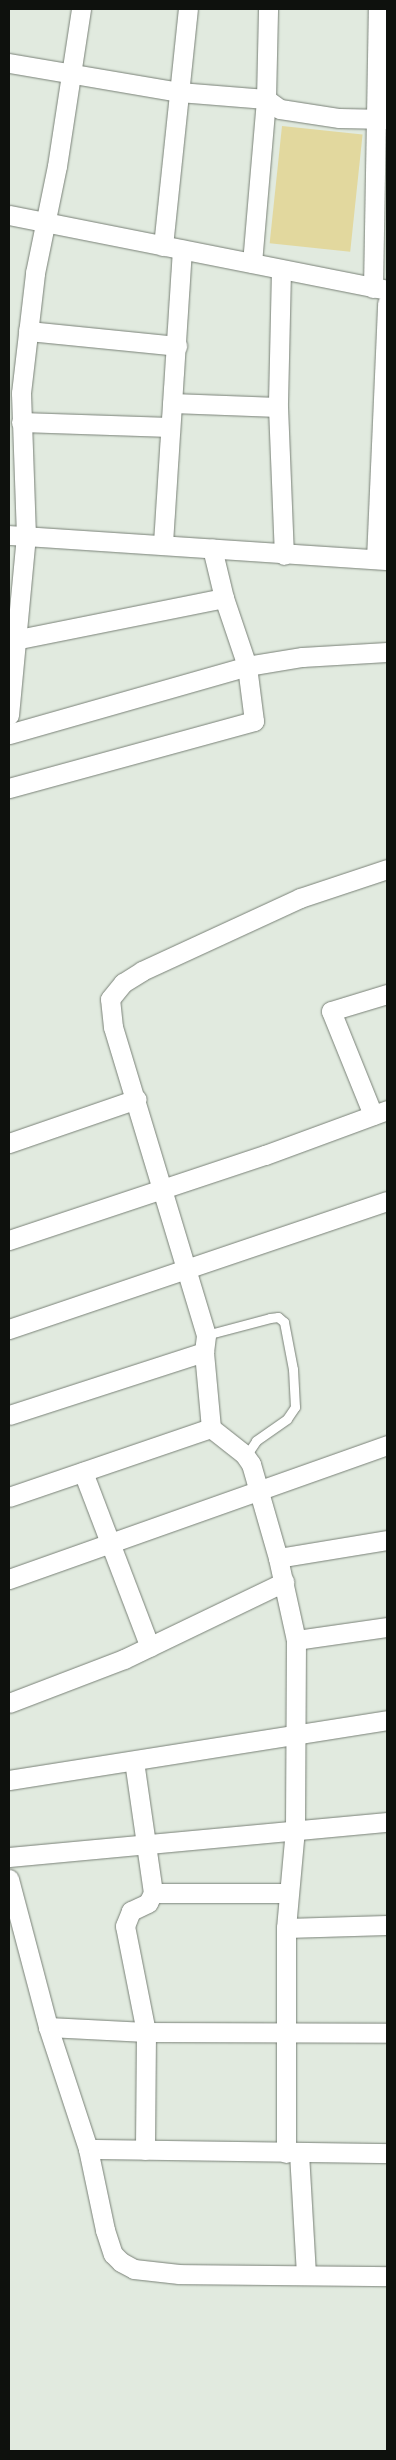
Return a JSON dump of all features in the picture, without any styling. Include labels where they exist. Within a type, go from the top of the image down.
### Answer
[{"type":"street","points":[[9,715],[18,639],[21,422],[15,392],[28,331],[35,273],[72,74],[81,9]]},
{"type":"street","points":[[163,246],[188,9]]},
{"type":"street","points":[[252,263],[266,99],[268,9]]},
{"type":"street","points":[[9,215],[380,289],[382,119],[378,9]]},
{"type":"street","points":[[9,63],[179,92],[266,99],[280,109],[339,118],[382,119]]},
{"type":"street","points":[[162,543],[177,346],[182,250]]},
{"type":"street","points":[[282,270],[278,407],[284,555]]},
{"type":"street","points":[[18,535],[162,543],[284,555],[381,560],[387,303]]},
{"type":"street","points":[[28,331],[177,346]]},
{"type":"street","points":[[172,403],[278,407]]},
{"type":"street","points":[[21,422],[170,427]]},
{"type":"street","points":[[9,788],[254,722],[247,666],[224,598],[212,548]]},
{"type":"street","points":[[18,639],[224,598]]},
{"type":"street","points":[[9,734],[247,666],[302,657],[387,652]]},
{"type":"street","points":[[306,2275],[292,2153],[284,2034],[286,1928],[295,1829],[296,1640],[278,1558],[246,1456],[211,1428],[205,1344],[188,1269],[109,1011],[110,1000],[124,983],[142,971],[300,898],[387,869]]},
{"type":"street","points":[[9,1240],[164,1189],[380,1112],[332,1011],[387,994]]},
{"type":"street","points":[[9,1143],[137,1099]]},
{"type":"street","points":[[9,1330],[387,1200]]},
{"type":"street","points":[[9,1415],[205,1344]]},
{"type":"street","points":[[9,1497],[211,1428]]},
{"type":"street","points":[[9,1579],[258,1493],[387,1445]]},
{"type":"street","points":[[83,1472],[113,1543],[150,1647]]},
{"type":"street","points":[[278,1558],[387,1540]]},
{"type":"street","points":[[9,1703],[150,1647],[284,1582]]},
{"type":"street","points":[[296,1640],[387,1627]]},
{"type":"street","points":[[9,1780],[134,1761],[297,1732],[387,1720]]},
{"type":"street","points":[[134,1761],[154,1893],[148,1903],[130,1911],[125,1926],[146,2032],[145,2150]]},
{"type":"street","points":[[9,1857],[147,1845],[295,1829],[387,1822]]},
{"type":"street","points":[[9,1879],[48,2027],[88,2149],[105,2230],[113,2254],[121,2262],[134,2269],[179,2274],[387,2276]]},
{"type":"street","points":[[154,1893],[288,1893]]},
{"type":"street","points":[[286,1928],[387,1925]]},
{"type":"street","points":[[48,2027],[146,2032],[387,2033]]},
{"type":"street","points":[[88,2149],[387,2153]]},
{"type":"lane","points":[[205,1344],[270,1318],[278,1317],[284,1322],[293,1369],[295,1407],[287,1419],[256,1441],[246,1456]]},
{"type":"shaded area","points":[[282,126],[363,134],[350,252],[270,243]]}]
